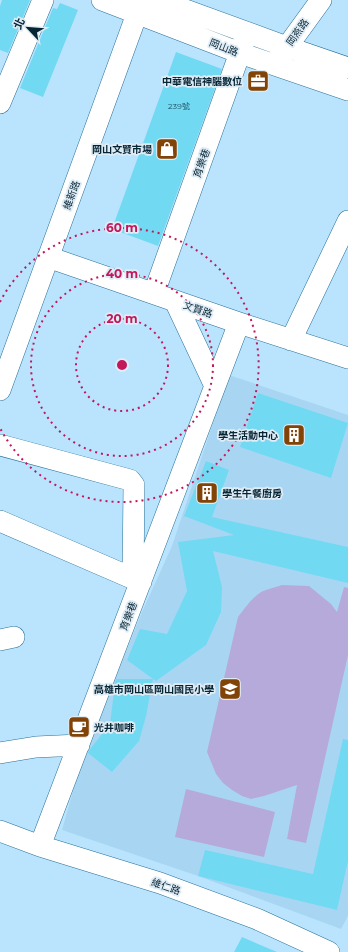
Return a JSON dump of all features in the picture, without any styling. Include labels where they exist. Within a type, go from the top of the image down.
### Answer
[{"type":"street","points":[[0,103],[43,0]]},
{"type":"street","name":"岡山路","points":[[102,0],[139,7],[240,53],[348,90]]},
{"type":"street","points":[[158,0],[348,68]]},
{"type":"street","name":"岡燕路","points":[[274,65],[321,0]]},
{"type":"street","name":"維新路","points":[[0,390],[8,344],[48,257],[139,7]]},
{"type":"street","name":"育樂巷","points":[[154,293],[247,33]]},
{"type":"street","points":[[291,340],[348,221]]},
{"type":"street","name":"文賢路","points":[[48,257],[239,323],[348,358]]},
{"type":"street","points":[[175,300],[215,386]]},
{"type":"street","name":"育樂巷","points":[[40,846],[79,745],[137,580],[239,323]]},
{"type":"street","points":[[0,446],[130,480],[134,485],[137,580],[0,521]]},
{"type":"street","points":[[0,753],[36,747],[79,745]]},
{"type":"street","name":"維仁路","points":[[0,831],[40,846],[160,883],[257,919],[329,952]]},
{"type":"shaded area","name":"高雄市岡山區岡山國民小學","points":[[229,375],[348,415],[348,916],[341,929],[198,876],[62,830],[80,766],[142,612],[172,546]]},
{"type":"shaded area","points":[[282,585],[309,586],[331,604],[337,612],[344,587],[348,588],[348,655],[306,843],[287,839],[297,785],[251,799],[242,796],[223,783],[216,774],[207,752],[238,617],[250,601],[258,594]]},
{"type":"shaded area","points":[[186,789],[275,812],[264,857],[175,837]]},
{"type":"building","points":[[2,0],[30,0],[8,53],[0,50],[0,6]]},
{"type":"building","points":[[60,3],[78,10],[43,97],[20,88],[53,8],[57,9]]},
{"type":"building","name":"岡山文賢市場","points":[[176,52],[222,69],[158,246],[112,229]]},
{"type":"building","name":"學生活動中心","points":[[258,393],[348,423],[331,478],[240,447]]},
{"type":"building","points":[[206,461],[229,470],[212,517],[348,547],[348,583],[213,551],[222,587],[221,612],[206,645],[156,681],[127,660],[140,629],[167,634],[187,591],[178,542],[234,535],[184,516]]},
{"type":"building","points":[[116,679],[153,679],[146,716],[139,741],[112,772],[88,753],[110,724]]},
{"type":"building","points":[[343,739],[348,740],[348,861],[337,910],[198,876],[205,850],[313,874]]},
{"type":"building","points":[[242,937],[277,952],[234,952]]},
{"type":"place","name":"中華電信神腦數位","points":[[258,81]]},
{"type":"place","name":"岡山文賢市場","points":[[167,149]]},
{"type":"place","name":"學生活動中心","points":[[294,435]]},
{"type":"place","name":"學生午餐廚房","points":[[207,493]]},
{"type":"place","name":"高雄市岡山區岡山國民小學","points":[[230,689]]},
{"type":"place","name":"光井咖啡","points":[[79,727]]}]
